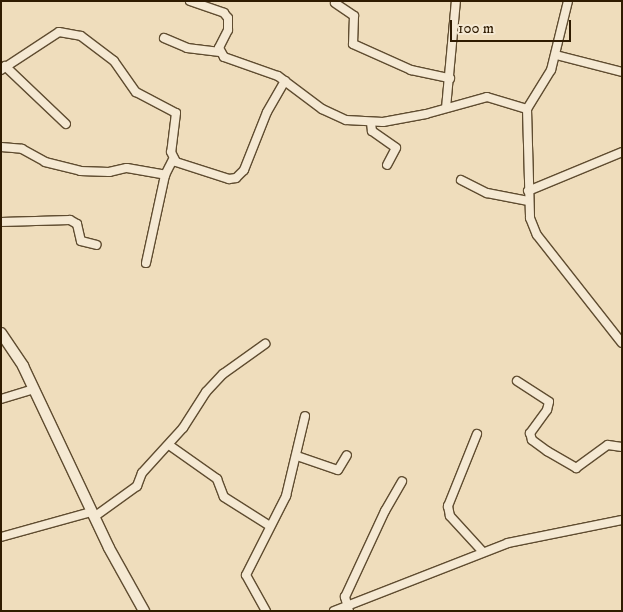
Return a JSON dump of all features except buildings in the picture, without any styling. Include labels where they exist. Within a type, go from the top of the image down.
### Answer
[{"type":"street","points":[[190,1],[224,13],[228,18],[220,52]]},
{"type":"street","points":[[446,108],[456,1]]},
{"type":"street","points":[[568,1],[551,70],[527,109],[528,201],[532,226],[537,235],[622,343]]},
{"type":"street","points":[[335,3],[354,16],[353,44],[410,70],[450,78]]},
{"type":"street","points":[[66,124],[3,68],[59,32],[81,36],[114,60],[136,92],[176,113],[171,152],[173,159],[165,175],[146,263]]},
{"type":"street","points":[[164,38],[187,48],[220,52],[228,59],[285,81],[334,115],[346,120],[371,123],[491,97],[527,109]]},
{"type":"street","points":[[556,55],[622,72]]},
{"type":"street","points":[[173,159],[189,168],[229,179],[241,175],[267,112],[285,81]]},
{"type":"street","points":[[371,123],[372,131],[396,148],[387,165]]},
{"type":"street","points":[[1,147],[22,149],[45,162],[80,171],[109,172],[127,168],[165,175]]},
{"type":"street","points":[[528,191],[622,152]]},
{"type":"street","points":[[461,180],[487,193],[528,201]]},
{"type":"street","points":[[1,222],[70,220],[77,224],[81,241],[98,244]]},
{"type":"street","points":[[2,336],[34,389],[92,515],[144,611]]},
{"type":"street","points":[[1,537],[92,515],[137,486],[142,473],[169,445],[206,392],[224,374],[265,344]]},
{"type":"street","points":[[517,381],[549,402],[547,410],[530,434],[536,444],[576,468],[608,445],[622,447]]},
{"type":"street","points":[[1,399],[34,389]]},
{"type":"street","points":[[266,611],[246,575],[286,496],[296,456],[298,436],[305,416]]},
{"type":"street","points":[[477,434],[448,506],[450,516],[483,552]]},
{"type":"street","points":[[169,445],[216,479],[224,498],[270,526]]},
{"type":"street","points":[[296,456],[338,470],[347,455]]},
{"type":"street","points":[[348,608],[345,597],[385,511],[402,482]]},
{"type":"street","points":[[334,611],[348,608],[508,543],[622,520]]}]
